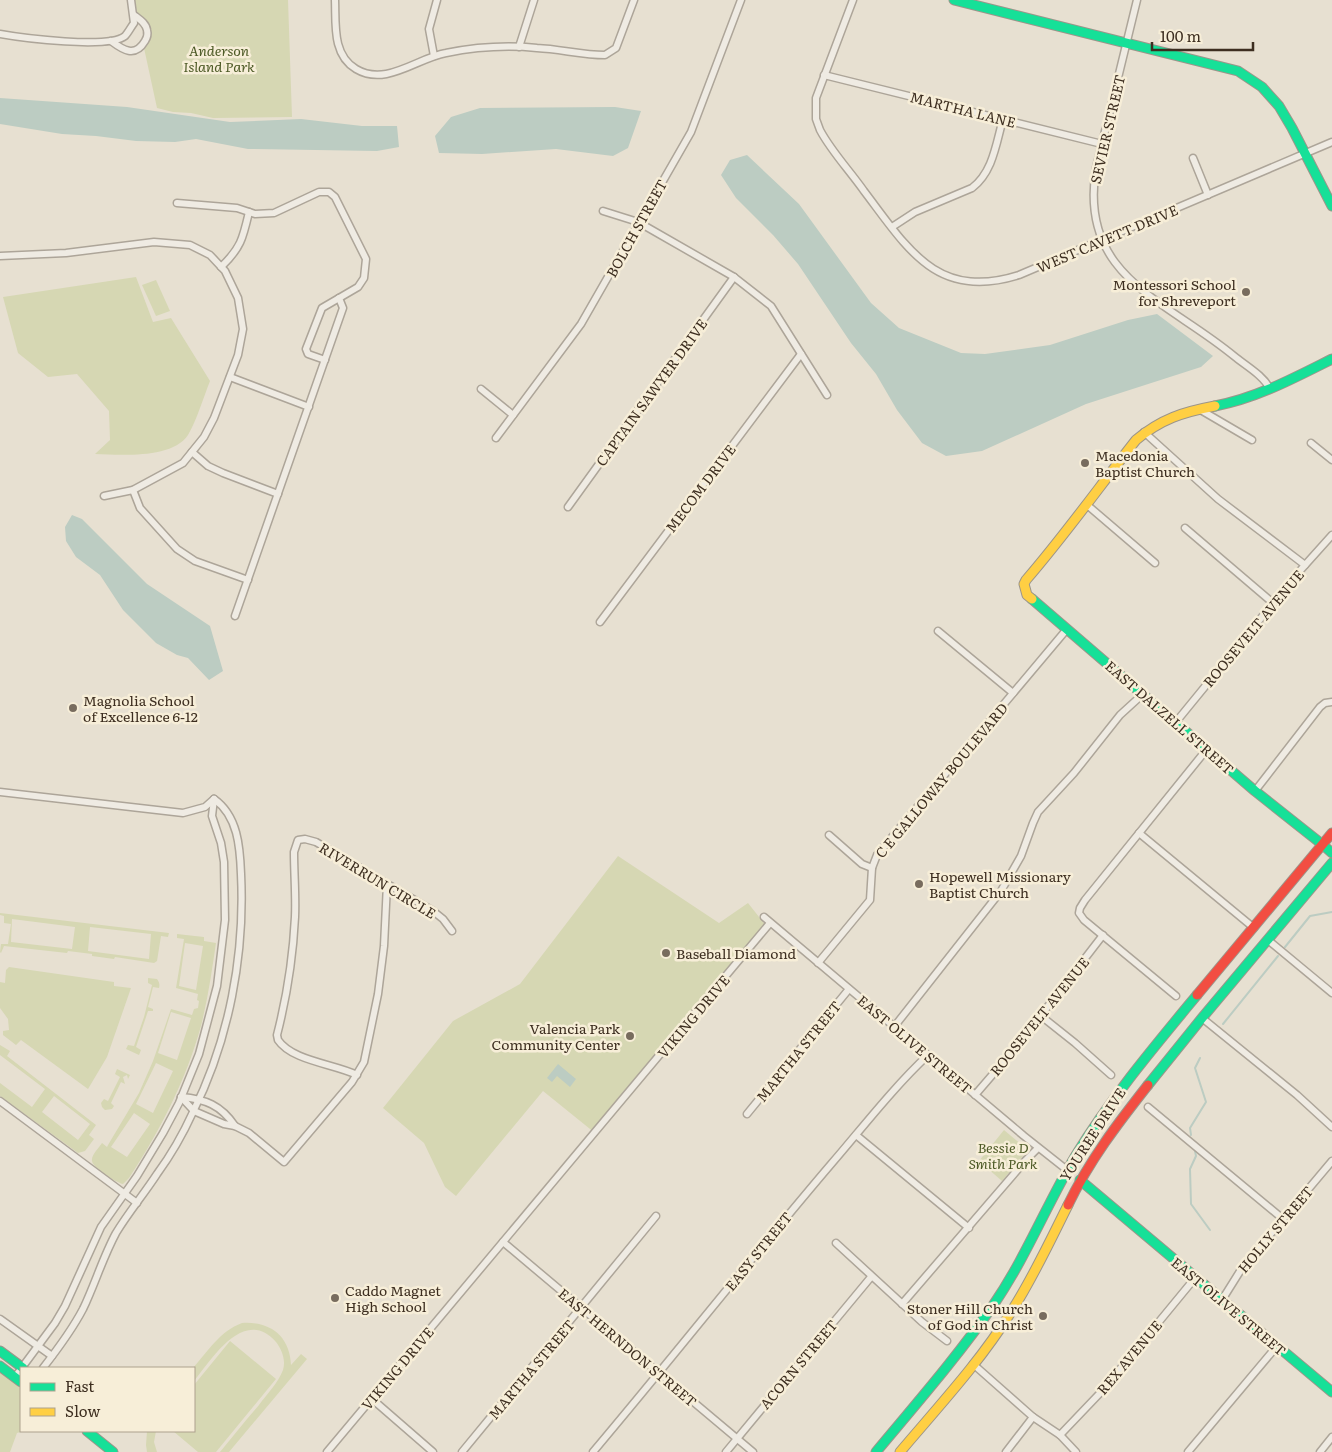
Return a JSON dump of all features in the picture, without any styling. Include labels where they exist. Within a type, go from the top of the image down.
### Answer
[{"type":"street","points":[[0,34],[58,41],[112,41],[125,36],[134,23],[131,0]]},
{"type":"street","points":[[335,0],[337,41],[340,51],[348,63],[361,71],[375,75],[390,74],[446,52],[492,47],[519,47],[602,55],[611,53],[616,48],[634,0]]},
{"type":"street","points":[[434,56],[429,29],[436,0]]},
{"type":"street","points":[[519,47],[534,0]]},
{"type":"street","name":"BOLCH STREET","points":[[496,438],[581,324],[691,132],[741,0]]},
{"type":"street","name":"WEST CAVETT DRIVE","points":[[853,0],[816,98],[815,108],[820,130],[909,249],[931,269],[952,278],[971,282],[987,282],[1004,280],[1019,275],[1332,142]]},
{"type":"street","points":[[954,0],[1231,68],[1250,78],[1267,91],[1287,117],[1332,206]]},
{"type":"street","name":"SEVIER STREET","points":[[1137,0],[1093,185],[1096,223],[1101,240],[1122,273],[1146,293],[1223,346],[1261,378],[1270,389]]},
{"type":"street","points":[[112,41],[122,49],[138,50],[147,38],[148,30],[134,15]]},
{"type":"street","name":"MARTHA LANE","points":[[824,75],[1102,144]]},
{"type":"street","points":[[892,227],[915,212],[972,188],[980,182],[990,166],[1003,119]]},
{"type":"street","points":[[1193,158],[1208,195]]},
{"type":"street","points":[[177,203],[237,208],[255,214],[274,213],[319,192],[329,192],[334,197],[366,258],[366,270],[358,287],[322,308],[306,349],[308,354],[325,360]]},
{"type":"street","points":[[603,211],[638,222],[734,277],[771,306],[826,394]]},
{"type":"street","points":[[221,267],[232,257],[242,242],[249,212]]},
{"type":"street","points":[[0,256],[66,253],[154,242],[190,245],[210,255],[225,271],[238,298],[243,328],[238,355],[214,418],[204,436],[183,462],[133,490],[104,496]]},
{"type":"street","name":"CAPTAIN SAWYER DRIVE","points":[[568,507],[734,277]]},
{"type":"street","points":[[236,616],[343,308],[339,298]]},
{"type":"street","name":"MECOM DRIVE","points":[[600,622],[801,354]]},
{"type":"street","points":[[1155,563],[1086,504],[1144,432],[1159,422],[1197,408],[1243,399],[1270,389],[1332,359]]},
{"type":"street","points":[[230,377],[309,407]]},
{"type":"street","points":[[481,389],[513,415]]},
{"type":"street","points":[[1197,408],[1252,440]]},
{"type":"street","points":[[1144,432],[1218,500],[1305,565]]},
{"type":"street","points":[[1312,443],[1332,460]]},
{"type":"street","points":[[192,452],[208,466],[222,473],[278,494]]},
{"type":"street","points":[[133,490],[140,508],[177,549],[195,561],[248,580]]},
{"type":"street","name":"EAST DALZELL STREET","points":[[1086,504],[1026,580],[1024,584],[1027,595],[1206,749],[1332,853]]},
{"type":"street","points":[[1185,528],[1274,603]]},
{"type":"street","name":"ROOSEVELT AVENUE","points":[[1176,722],[1305,565],[1332,535]]},
{"type":"street","name":"C E GALLOWAY BOULEVARD","points":[[818,963],[870,900],[872,868],[877,855],[1067,629]]},
{"type":"street","points":[[938,631],[1013,693]]},
{"type":"street","points":[[894,1027],[1001,890],[1021,856],[1032,823],[1038,812],[1074,773],[1120,714],[1143,694]]},
{"type":"street","points":[[1256,791],[1320,707],[1332,702]]},
{"type":"street","points":[[1176,996],[1084,920],[1079,913],[1085,900],[1206,749]]},
{"type":"street","points":[[0,792],[183,813],[205,807],[214,799]]},
{"type":"street","points":[[24,1367],[65,1306],[100,1227],[149,1157],[181,1097],[206,1032],[217,986],[225,920],[224,862],[221,843],[212,816],[214,799]]},
{"type":"street","points":[[44,1367],[82,1311],[108,1248],[173,1149],[194,1111],[213,1063],[228,1015],[237,968],[242,922],[241,860],[237,835],[224,806],[214,799]]},
{"type":"street","points":[[1139,833],[1254,928]]},
{"type":"street","name":"YOUREE DRIVE","points":[[876,1452],[986,1316],[1013,1272],[1067,1170],[1105,1109],[1332,833]]},
{"type":"street","points":[[829,835],[862,864],[872,868]]},
{"type":"street","name":"RIVERRUN CIRCLE","points":[[357,1075],[307,1058],[287,1049],[278,1040],[277,1034],[286,998],[293,948],[295,908],[294,852],[298,840],[305,839],[316,842],[438,914],[452,931]]},
{"type":"street","name":"YOUREE DRIVE","points":[[900,1452],[997,1333],[1026,1289],[1080,1180],[1110,1133],[1202,1018],[1332,863]]},
{"type":"street","points":[[181,1097],[199,1098],[217,1107],[235,1126],[253,1137],[284,1162],[357,1075],[365,1055],[378,994],[384,946],[387,884]]},
{"type":"street","name":"EAST OLIVE STREET","points":[[764,917],[1332,1392]]},
{"type":"street","name":"VIKING DRIVE","points":[[327,1452],[770,923]]},
{"type":"street","name":"ROOSEVELT AVENUE","points":[[975,1095],[1042,1016],[1103,935]]},
{"type":"street","points":[[1268,940],[1332,993]]},
{"type":"street","name":"MARTHA STREET","points":[[747,1114],[849,989]]},
{"type":"street","points":[[1042,1016],[1111,1075]]},
{"type":"street","points":[[1202,1018],[1297,1095],[1332,1127]]},
{"type":"street","name":"EASY STREET","points":[[593,1452],[660,1373],[773,1231],[900,1084],[928,1055]]},
{"type":"street","points":[[181,1097],[194,1111],[224,1124],[235,1126]]},
{"type":"street","points":[[0,1101],[137,1203]]},
{"type":"street","points":[[1148,1107],[1283,1219]]},
{"type":"street","points":[[856,1135],[969,1228]]},
{"type":"street","points":[[902,1304],[1038,1148]]},
{"type":"street","name":"HOLLY STREET","points":[[1222,1300],[1242,1268],[1332,1161]]},
{"type":"street","name":"MARTHA STREET","points":[[462,1452],[656,1216]]},
{"type":"street","name":"EAST HERNDON STREET","points":[[505,1240],[582,1308],[753,1452]]},
{"type":"street","points":[[836,1243],[871,1277],[947,1340]]},
{"type":"street","name":"ACORN STREET","points":[[726,1452],[871,1277]]},
{"type":"street","name":"REX AVENUE","points":[[1060,1435],[1102,1390],[1195,1278]]},
{"type":"street","points":[[0,1319],[52,1356]]},
{"type":"street","points":[[1188,1452],[1277,1346]]},
{"type":"street","points":[[0,1351],[22,1367]]},
{"type":"street","points":[[973,1364],[1033,1417],[1060,1435],[1076,1452]]},
{"type":"street","points":[[0,1366],[18,1379]]},
{"type":"street","points":[[372,1398],[433,1452]]},
{"type":"street","points":[[1006,1452],[1033,1417]]},
{"type":"street","points":[[88,1432],[113,1452]]},
{"type":"street","points":[[1320,1452],[1332,1437]]},
{"type":"green space","name":"Anderson Island Park","points":[[134,0],[288,0],[292,117],[213,118],[157,108],[144,48],[150,37],[137,14]]},
{"type":"green space","points":[[136,277],[153,322],[171,318],[210,381],[191,430],[180,443],[158,452],[145,454],[95,454],[110,440],[109,411],[77,374],[48,377],[18,353],[3,297]]},
{"type":"green space","points":[[156,280],[170,311],[156,316],[142,285]]},
{"type":"green space","points":[[618,856],[719,923],[748,903],[767,927],[595,1133],[543,1091],[456,1196],[445,1187],[424,1143],[383,1108],[453,1021],[520,984]]},
{"type":"green space","points":[[0,913],[169,933],[168,937],[161,936],[157,961],[154,963],[115,957],[114,959],[92,956],[92,954],[68,951],[67,953],[4,946],[1,953],[1,944],[8,944],[11,924],[4,923],[4,916],[0,915]],"holes":[[[12,919],[75,927],[72,949],[11,942]],[[90,927],[151,934],[149,959],[88,951]]]},
{"type":"green space","points":[[177,934],[204,937],[204,941],[216,943],[201,1026],[188,1066],[171,1105],[140,1160],[123,1184],[101,1171],[93,1164],[92,1159],[102,1143],[107,1147],[139,1093],[153,1061],[171,1009],[192,1015],[194,1009],[198,1008],[198,994],[176,988],[184,939],[177,938]],"holes":[[[185,943],[203,946],[196,990],[179,986]],[[171,1012],[191,1018],[177,1060],[158,1053]],[[156,1063],[173,1071],[153,1113],[136,1104]],[[134,1113],[150,1124],[127,1157],[111,1147]]]},
{"type":"green space","points":[[9,967],[114,982],[114,986],[131,988],[107,1057],[88,1089],[21,1040],[16,1045],[3,1035],[3,1031],[9,1030],[8,1019],[0,1008],[0,982],[5,983],[6,970]]},
{"type":"green space","points":[[148,978],[157,979],[159,988],[153,987],[148,1007],[153,1009],[153,1011],[148,1011],[136,1047],[141,1050],[139,1055],[126,1049],[128,1045],[134,1046],[144,1017],[152,985],[148,983]]},
{"type":"green space","points":[[0,1045],[10,1051],[7,1056],[96,1125],[89,1135],[94,1139],[85,1151],[78,1153],[0,1096],[0,1083],[32,1107],[45,1089],[0,1055]],"holes":[[[54,1096],[90,1124],[78,1140],[42,1112]]]},
{"type":"green space","points":[[117,1069],[130,1075],[128,1079],[127,1075],[123,1077],[125,1084],[121,1082],[111,1103],[114,1106],[112,1109],[105,1110],[101,1103],[104,1099],[108,1101],[120,1077],[115,1074]]},
{"type":"green space","name":"Bessie D Smith Park","points":[[1004,1130],[1028,1150],[1002,1181],[979,1161]]},
{"type":"green space","points":[[242,1323],[252,1323],[270,1328],[277,1332],[287,1346],[291,1365],[301,1354],[307,1359],[229,1452],[220,1452],[272,1388],[281,1375],[284,1366],[283,1355],[276,1342],[264,1332],[252,1330],[241,1333],[230,1340],[219,1350],[195,1380],[194,1367],[221,1336]]},
{"type":"green space","points":[[230,1341],[276,1379],[216,1452],[198,1452],[174,1432],[195,1432],[195,1384]]},
{"type":"green space","points":[[0,1370],[20,1385],[20,1432],[17,1433],[10,1452],[0,1452]]},
{"type":"green space","points":[[147,1432],[156,1432],[154,1442],[157,1452],[147,1452]]},
{"type":"shaded area","points":[[0,98],[127,107],[230,122],[301,119],[362,126],[397,126],[399,147],[377,151],[248,149],[196,139],[175,142],[136,141],[62,134],[0,124]]},
{"type":"shaded area","points":[[615,107],[641,111],[628,148],[613,156],[556,149],[482,154],[439,153],[435,136],[451,117],[480,108]]},
{"type":"shaded area","points":[[747,155],[799,204],[871,303],[899,328],[961,353],[985,354],[1050,345],[1128,320],[1157,314],[1213,356],[1201,367],[1086,404],[982,451],[946,456],[922,443],[897,410],[876,374],[851,343],[798,264],[773,235],[736,198],[721,175],[730,160]]},
{"type":"shaded area","points":[[72,515],[82,519],[147,584],[210,626],[223,671],[209,680],[188,658],[177,655],[156,643],[123,610],[100,575],[76,557],[66,541],[65,527]]},
{"type":"shaded area","points":[[558,1064],[576,1079],[570,1087],[557,1076],[552,1082],[547,1078]]},
{"type":"waterway","points":[[1285,947],[1310,916],[1332,912]]},
{"type":"waterway","points":[[1223,1024],[1278,956]]},
{"type":"waterway","points":[[1191,1135],[1190,1128],[1206,1102],[1195,1068],[1200,1058]]},
{"type":"waterway","points":[[1195,1151],[1196,1156],[1190,1169],[1191,1204],[1210,1230]]},
{"type":"traffic: fast","points":[[954,0],[1238,71],[1262,87],[1279,106],[1332,206]]},
{"type":"traffic: fast","points":[[1215,406],[1260,393],[1332,359]]},
{"type":"traffic: fast","points":[[1032,599],[1255,791],[1323,845]]},
{"type":"traffic: fast","points":[[1323,845],[1332,853]]},
{"type":"traffic: fast","points":[[1148,1085],[1332,863]]},
{"type":"traffic: fast","points":[[876,1452],[951,1361],[994,1304],[1006,1286],[1065,1174],[1089,1134],[1134,1073],[1197,995]]},
{"type":"traffic: fast","points":[[1080,1180],[1332,1392]]},
{"type":"traffic: fast","points":[[0,1351],[22,1367]]},
{"type":"traffic: fast","points":[[0,1366],[20,1381]]},
{"type":"traffic: fast","points":[[88,1432],[113,1452]]},
{"type":"traffic: slow","points":[[1032,599],[1027,595],[1024,584],[1026,580],[1136,440],[1154,427],[1173,417],[1215,406]]},
{"type":"traffic: slow","points":[[900,1452],[958,1384],[999,1331],[1027,1286],[1068,1205]]},
{"type":"traffic: jam","points":[[1197,995],[1332,833]]},
{"type":"traffic: jam","points":[[1068,1205],[1095,1158],[1148,1085]]},
{"type":"place","name":"Montessori School for Shreveport","points":[[1246,292]]},
{"type":"place","name":"Macedonia Baptist Church","points":[[1085,463]]},
{"type":"place","name":"Magnolia School of Excellence 6-12","points":[[73,708]]},
{"type":"place","name":"Hopewell Missionary Baptist Church","points":[[919,884]]},
{"type":"place","name":"Baseball Diamond","points":[[666,953]]},
{"type":"place","name":"Valencia Park Community Center","points":[[630,1036]]},
{"type":"place","name":"Caddo Magnet High School","points":[[335,1298]]},
{"type":"place","name":"Stoner Hill Church of God in Christ","points":[[1043,1316]]}]
